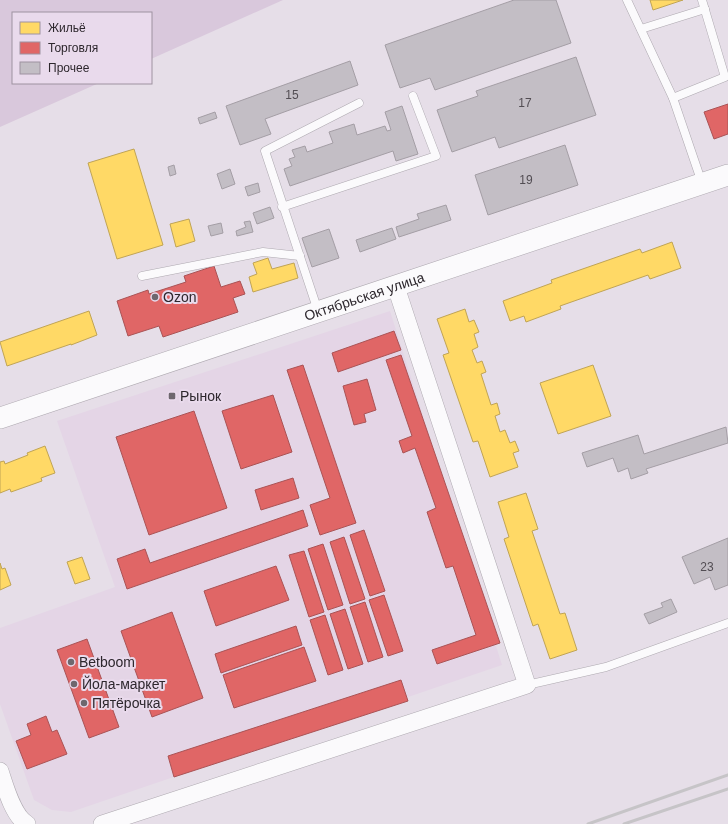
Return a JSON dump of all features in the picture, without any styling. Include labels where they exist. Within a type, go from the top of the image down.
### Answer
[{"type":"street","name":"Октябрьская улица","points":[[0,418],[728,175]]},
{"type":"street","points":[[102,824],[527,685],[396,287]]},
{"type":"street","points":[[0,771],[10,800],[23,822],[27,824]]},
{"type":"lane","points":[[627,0],[673,98],[702,184]]},
{"type":"lane","points":[[673,98],[727,76],[702,0]]},
{"type":"lane","points":[[641,29],[705,9]]},
{"type":"lane","points":[[282,207],[436,156],[413,96]]},
{"type":"lane","points":[[318,311],[282,207],[265,151],[359,103]]},
{"type":"lane","points":[[142,276],[263,252],[300,256]]},
{"type":"lane","points":[[527,685],[606,667],[728,623]]},
{"type":"shaded area","points":[[0,0],[283,0],[152,59],[152,12],[12,12],[12,84],[97,84],[0,127]]},
{"type":"shaded area","points":[[390,311],[502,665],[71,812],[52,810],[34,800],[0,704],[0,628],[115,587],[57,421]]},
{"type":"building: Жильё","points":[[650,0],[683,0],[653,10]]},
{"type":"building: Жильё","points":[[134,149],[163,245],[117,259],[88,163]]},
{"type":"building: Жильё","points":[[189,219],[195,241],[176,247],[170,224]]},
{"type":"building: Жильё","points":[[672,242],[681,268],[650,279],[648,275],[560,306],[561,309],[526,322],[524,316],[510,321],[503,301],[552,283],[551,280],[640,249],[642,253]]},
{"type":"building: Жильё","points":[[268,258],[272,269],[294,263],[298,278],[253,292],[249,277],[257,274],[253,263]]},
{"type":"building: Жильё","points":[[465,309],[469,322],[474,320],[479,332],[474,334],[478,347],[472,350],[477,363],[482,361],[486,372],[481,374],[491,405],[497,403],[500,414],[495,416],[500,432],[505,430],[510,443],[515,441],[519,451],[513,453],[518,467],[490,477],[478,441],[473,442],[443,355],[449,353],[437,319]]},
{"type":"building: Жильё","points":[[89,311],[97,335],[7,366],[0,342]]},
{"type":"building: Жильё","points":[[593,365],[611,416],[558,434],[540,383]]},
{"type":"building: Жильё","points":[[45,446],[55,473],[41,478],[42,481],[11,492],[10,489],[0,493],[0,462],[4,461],[5,464],[28,455],[27,453]]},
{"type":"building: Жильё","points":[[526,493],[538,529],[532,531],[560,614],[565,613],[577,650],[550,659],[538,624],[533,626],[504,539],[509,537],[498,502]]},
{"type":"building: Жильё","points":[[82,557],[90,579],[75,584],[67,562]]},
{"type":"building: Жильё","points":[[0,563],[2,569],[5,568],[11,585],[0,590]]},
{"type":"building: Торговля","points":[[728,104],[728,134],[714,139],[704,112]]},
{"type":"building: Торговля","points":[[214,266],[221,287],[240,281],[245,294],[233,298],[238,312],[163,337],[159,326],[128,336],[117,301],[148,290],[149,294],[186,282],[184,276]]},
{"type":"building: Торговля","points":[[394,331],[401,350],[338,372],[332,353]]},
{"type":"building: Торговля","points":[[401,355],[500,643],[437,664],[432,650],[476,635],[453,566],[446,568],[427,512],[436,508],[415,448],[403,453],[399,441],[412,436],[386,360]]},
{"type":"building: Торговля","points":[[303,365],[356,523],[320,535],[310,505],[330,498],[287,370]]},
{"type":"building: Торговля","points":[[367,379],[376,410],[364,414],[366,422],[354,425],[343,386]]},
{"type":"building: Торговля","points":[[273,395],[292,452],[241,469],[222,411]]},
{"type":"building: Торговля","points":[[194,411],[227,508],[149,535],[116,437]]},
{"type":"building: Торговля","points":[[293,478],[299,498],[261,510],[255,490]]},
{"type":"building: Торговля","points":[[303,510],[308,526],[127,589],[117,559],[145,549],[150,563]]},
{"type":"building: Торговля","points":[[364,530],[385,591],[370,596],[350,535]]},
{"type":"building: Торговля","points":[[344,537],[365,599],[350,604],[330,542]]},
{"type":"building: Торговля","points":[[323,544],[343,605],[328,610],[308,549]]},
{"type":"building: Торговля","points":[[304,551],[324,612],[309,617],[289,555]]},
{"type":"building: Торговля","points":[[276,566],[289,600],[216,626],[204,591]]},
{"type":"building: Торговля","points":[[384,595],[403,651],[388,656],[369,600]]},
{"type":"building: Торговля","points":[[365,602],[383,657],[368,662],[350,607]]},
{"type":"building: Торговля","points":[[345,609],[363,664],[348,669],[330,614]]},
{"type":"building: Торговля","points":[[172,612],[203,698],[152,717],[121,631]]},
{"type":"building: Торговля","points":[[325,615],[343,670],[328,675],[310,620]]},
{"type":"building: Торговля","points":[[296,626],[302,645],[221,673],[215,654]]},
{"type":"building: Торговля","points":[[87,639],[119,727],[89,738],[57,650]]},
{"type":"building: Торговля","points":[[304,647],[316,681],[234,708],[223,675]]},
{"type":"building: Торговля","points":[[401,680],[408,701],[174,777],[168,756]]},
{"type":"building: Торговля","points":[[46,716],[52,732],[57,730],[67,754],[27,769],[16,741],[31,735],[27,724]]},
{"type":"building: Прочее","points":[[514,0],[556,0],[571,43],[435,90],[430,78],[400,88],[385,45]]},
{"type":"building: Прочее","points":[[576,57],[596,115],[499,148],[495,137],[452,152],[437,110],[478,96],[476,91]]},
{"type":"building: Прочее","points":[[350,61],[358,85],[265,119],[271,134],[240,145],[226,106]]},
{"type":"building: Прочее","points":[[402,106],[418,154],[396,161],[393,151],[290,186],[284,169],[292,166],[289,159],[295,157],[292,150],[305,146],[307,152],[333,143],[329,132],[354,124],[357,135],[385,126],[387,131],[391,130],[385,112]]},
{"type":"building: Прочее","points":[[215,112],[217,118],[200,124],[198,118]]},
{"type":"building: Прочее","points":[[565,145],[578,185],[488,215],[475,175]]},
{"type":"building: Прочее","points":[[174,165],[176,174],[170,176],[168,167]]},
{"type":"building: Прочее","points":[[230,169],[235,184],[222,189],[217,174]]},
{"type":"building: Прочее","points":[[258,183],[260,192],[248,196],[245,187]]},
{"type":"building: Прочее","points":[[446,205],[451,220],[399,237],[396,227],[419,219],[417,214]]},
{"type":"building: Прочее","points":[[270,207],[274,218],[257,224],[253,213]]},
{"type":"building: Прочее","points":[[250,221],[253,232],[237,236],[236,231],[246,227],[244,222]]},
{"type":"building: Прочее","points":[[221,223],[223,233],[211,236],[208,226]]},
{"type":"building: Прочее","points":[[392,228],[396,239],[360,252],[356,240]]},
{"type":"building: Прочее","points":[[329,229],[339,258],[312,267],[302,238]]},
{"type":"building: Прочее","points":[[726,427],[728,443],[646,469],[648,473],[631,479],[628,468],[618,472],[613,458],[587,467],[582,453],[638,435],[644,454]]},
{"type":"building: Прочее","points":[[728,538],[728,585],[715,590],[710,577],[694,584],[682,557]]},
{"type":"building: Прочее","points":[[671,599],[677,612],[649,624],[644,614],[663,607],[661,603]]},
{"type":"railway","points":[[588,824],[728,775]]},
{"type":"railway","points":[[624,824],[728,789]]},
{"type":"place","name":"Ozon","points":[[155,297]]},
{"type":"place","name":"Рынок","points":[[172,396]]},
{"type":"place","name":"Betboom","points":[[71,662]]},
{"type":"place","name":"Йола-маркет","points":[[74,684]]},
{"type":"place","name":"Пятёрочка","points":[[84,703]]}]
